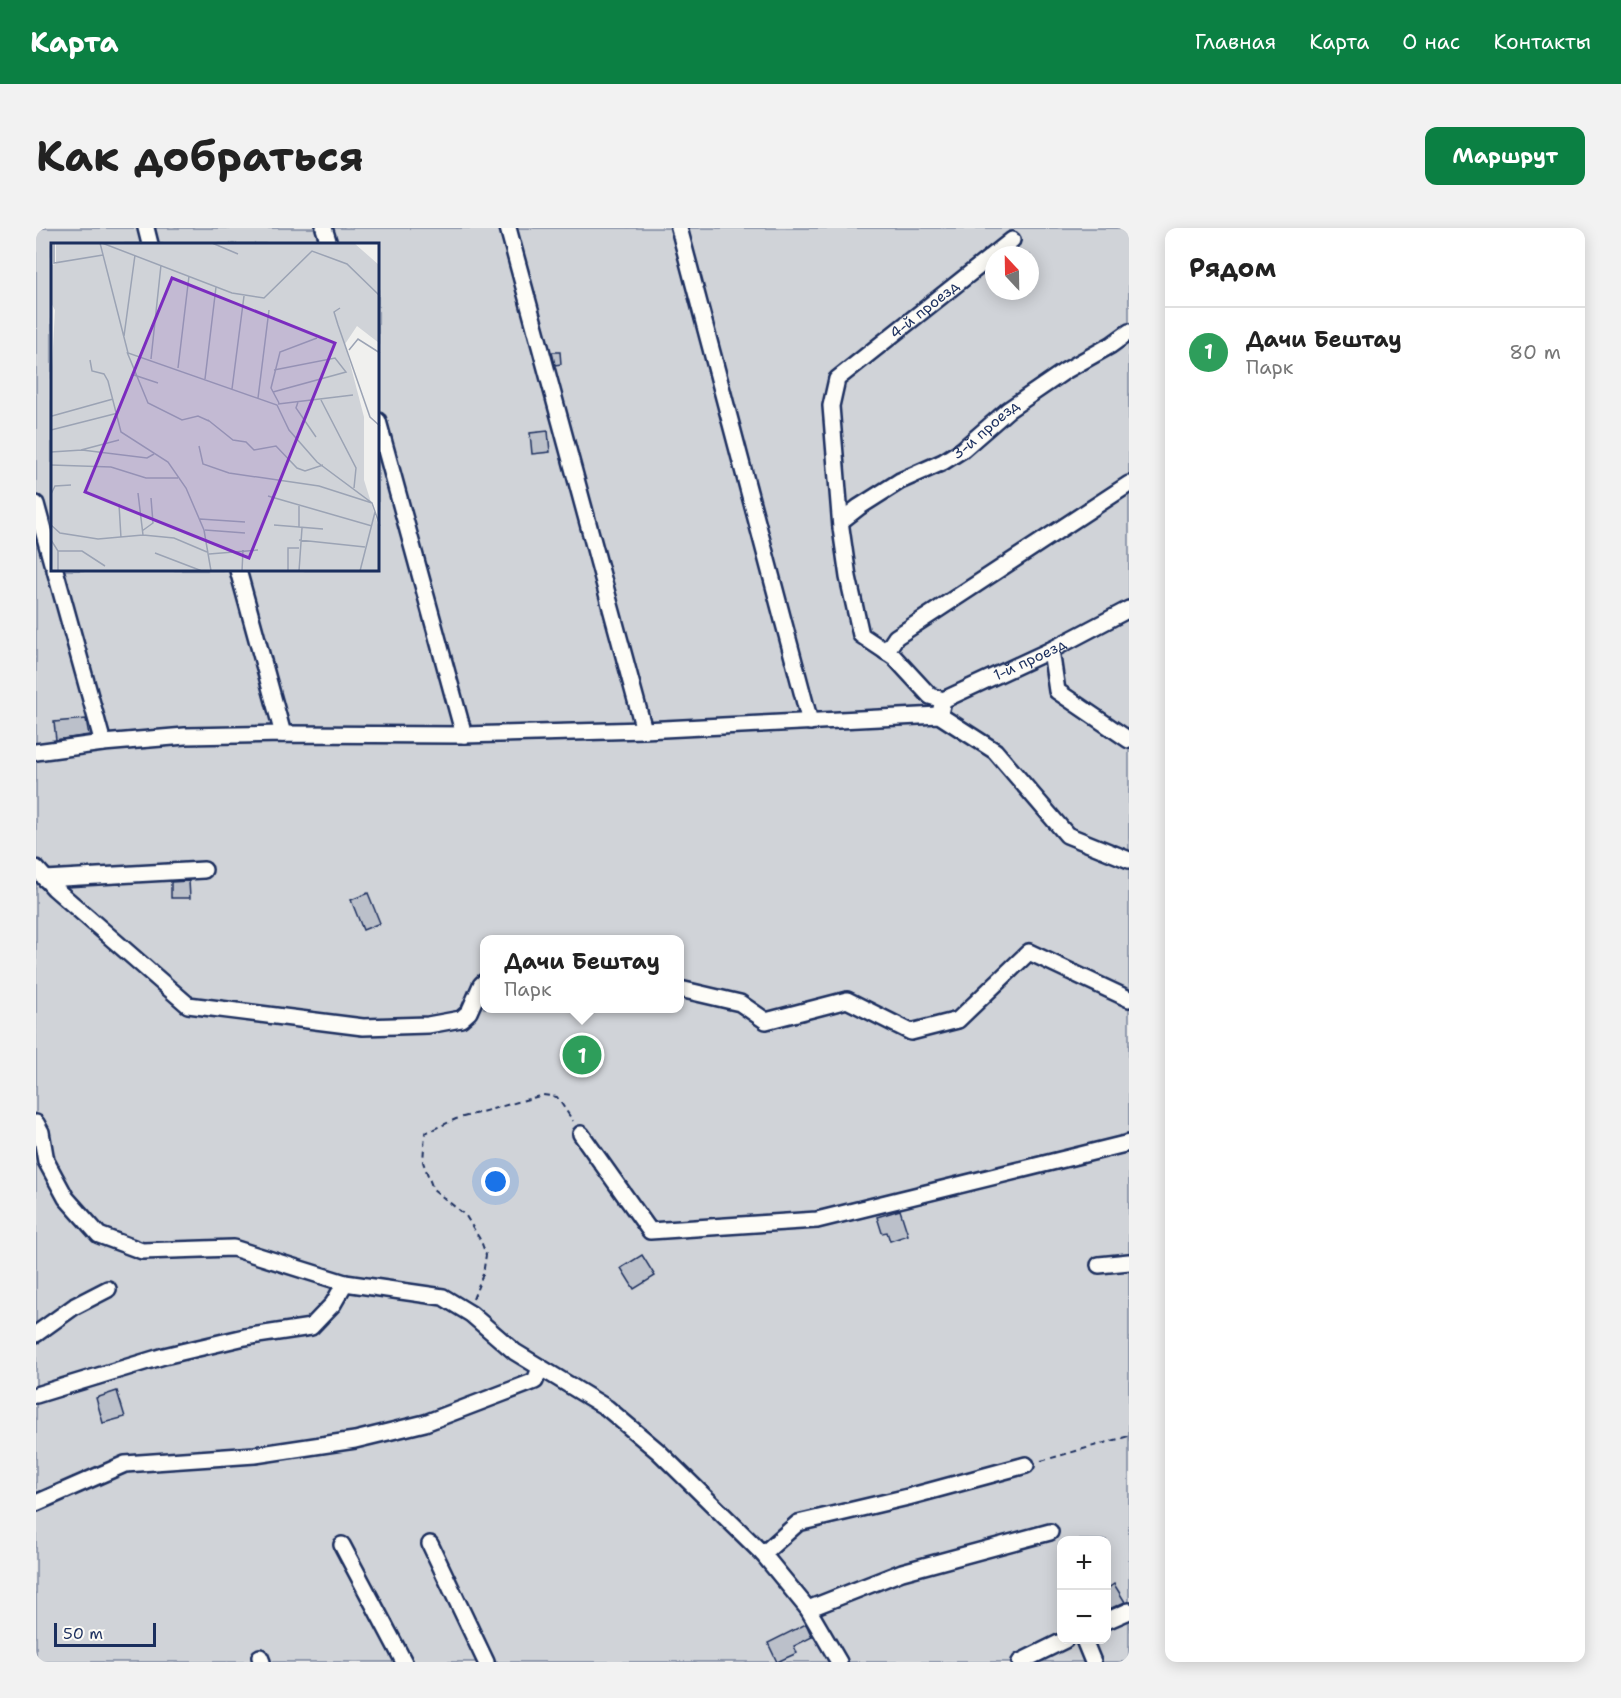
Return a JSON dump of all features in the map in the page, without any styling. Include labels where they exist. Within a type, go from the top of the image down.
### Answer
[{"type":"lane","points":[[146,228],[150,243]]},
{"type":"lane","points":[[324,228],[329,243]]},
{"type":"lane","points":[[508,228],[644,730]]},
{"type":"lane","points":[[679,228],[810,722]]},
{"type":"lane","name":"4-й проезд","points":[[841,521],[831,406],[837,379],[1012,240]]},
{"type":"lane","name":"3-й проезд","points":[[841,521],[900,481],[943,462],[962,450],[1008,410],[1065,370],[1111,345],[1129,332]]},
{"type":"lane","points":[[380,428],[464,735]]},
{"type":"lane","points":[[886,652],[896,637],[1129,484]]},
{"type":"lane","points":[[36,504],[51,559]]},
{"type":"lane","points":[[841,521],[849,577],[861,634],[894,657],[941,707],[995,751],[1066,835],[1129,860]]},
{"type":"lane","points":[[56,572],[103,743]]},
{"type":"lane","points":[[239,572],[282,734]]},
{"type":"lane","name":"1-й проезд","points":[[941,707],[1129,609]]},
{"type":"lane","points":[[1051,650],[1057,691],[1129,740]]},
{"type":"lane","points":[[36,752],[185,736],[464,735],[644,730],[810,722],[941,707]]},
{"type":"lane","points":[[41,873],[204,870]]},
{"type":"lane","points":[[41,873],[54,888],[188,1005],[363,1027],[428,1025],[461,1019],[469,1012],[480,989]]},
{"type":"lane","points":[[684,990],[740,1003],[766,1021],[847,999],[911,1032],[958,1020],[1029,952],[1129,999]]},
{"type":"lane","points":[[38,1130],[46,1161],[66,1198],[99,1235],[142,1251],[232,1248],[345,1283],[443,1297],[471,1314],[515,1352],[607,1408],[659,1452],[763,1554],[808,1609],[839,1662]]},
{"type":"lane","points":[[581,1134],[650,1231],[817,1220],[1129,1143]]},
{"type":"lane","points":[[1099,1265],[1129,1262]]},
{"type":"lane","points":[[36,1395],[164,1356],[245,1337],[311,1327],[333,1304],[345,1283]]},
{"type":"lane","points":[[36,1334],[75,1306],[108,1289]]},
{"type":"lane","points":[[36,1503],[125,1464],[255,1455],[355,1440],[426,1423],[535,1381],[540,1368]]},
{"type":"lane","points":[[763,1554],[798,1523],[888,1502],[1026,1465]]},
{"type":"lane","points":[[808,1609],[902,1572],[1050,1532]]},
{"type":"lane","points":[[430,1544],[486,1662]]},
{"type":"lane","points":[[342,1545],[404,1662]]},
{"type":"lane","points":[[1111,1619],[1129,1611]]},
{"type":"lane","points":[[1020,1662],[1057,1644]]},
{"type":"lane","points":[[1086,1644],[1093,1662]]},
{"type":"path","points":[[471,1314],[473,1298],[483,1274],[486,1255],[481,1241],[466,1216],[433,1189],[423,1162],[426,1133],[456,1119],[543,1095],[557,1097],[581,1134]]},
{"type":"path","points":[[1026,1465],[1129,1436]]},
{"type":"shaded area","points":[[36,228],[1129,228],[1129,1662],[36,1662]]},
{"type":"building","points":[[552,352],[560,352],[561,364],[555,365]]},
{"type":"building","points":[[548,431],[550,452],[532,454],[530,433]]},
{"type":"building","points":[[86,719],[89,735],[56,740],[54,722]]},
{"type":"building","points":[[189,881],[190,898],[171,898],[171,882]]},
{"type":"building","points":[[368,893],[380,923],[363,930],[351,900]]},
{"type":"building","points":[[900,1210],[908,1235],[890,1241],[887,1232],[882,1233],[877,1217]]},
{"type":"building","points":[[642,1255],[655,1276],[634,1289],[621,1268]]},
{"type":"building","points":[[117,1391],[125,1417],[103,1423],[96,1398]]},
{"type":"building","points":[[1114,1584],[1125,1602],[1111,1608],[1111,1590]]},
{"type":"building","points":[[806,1624],[812,1637],[794,1646],[797,1653],[777,1662],[768,1643]]},
{"type":"place","name":"Дачи Бештау","points":[[582,1055]]}]
